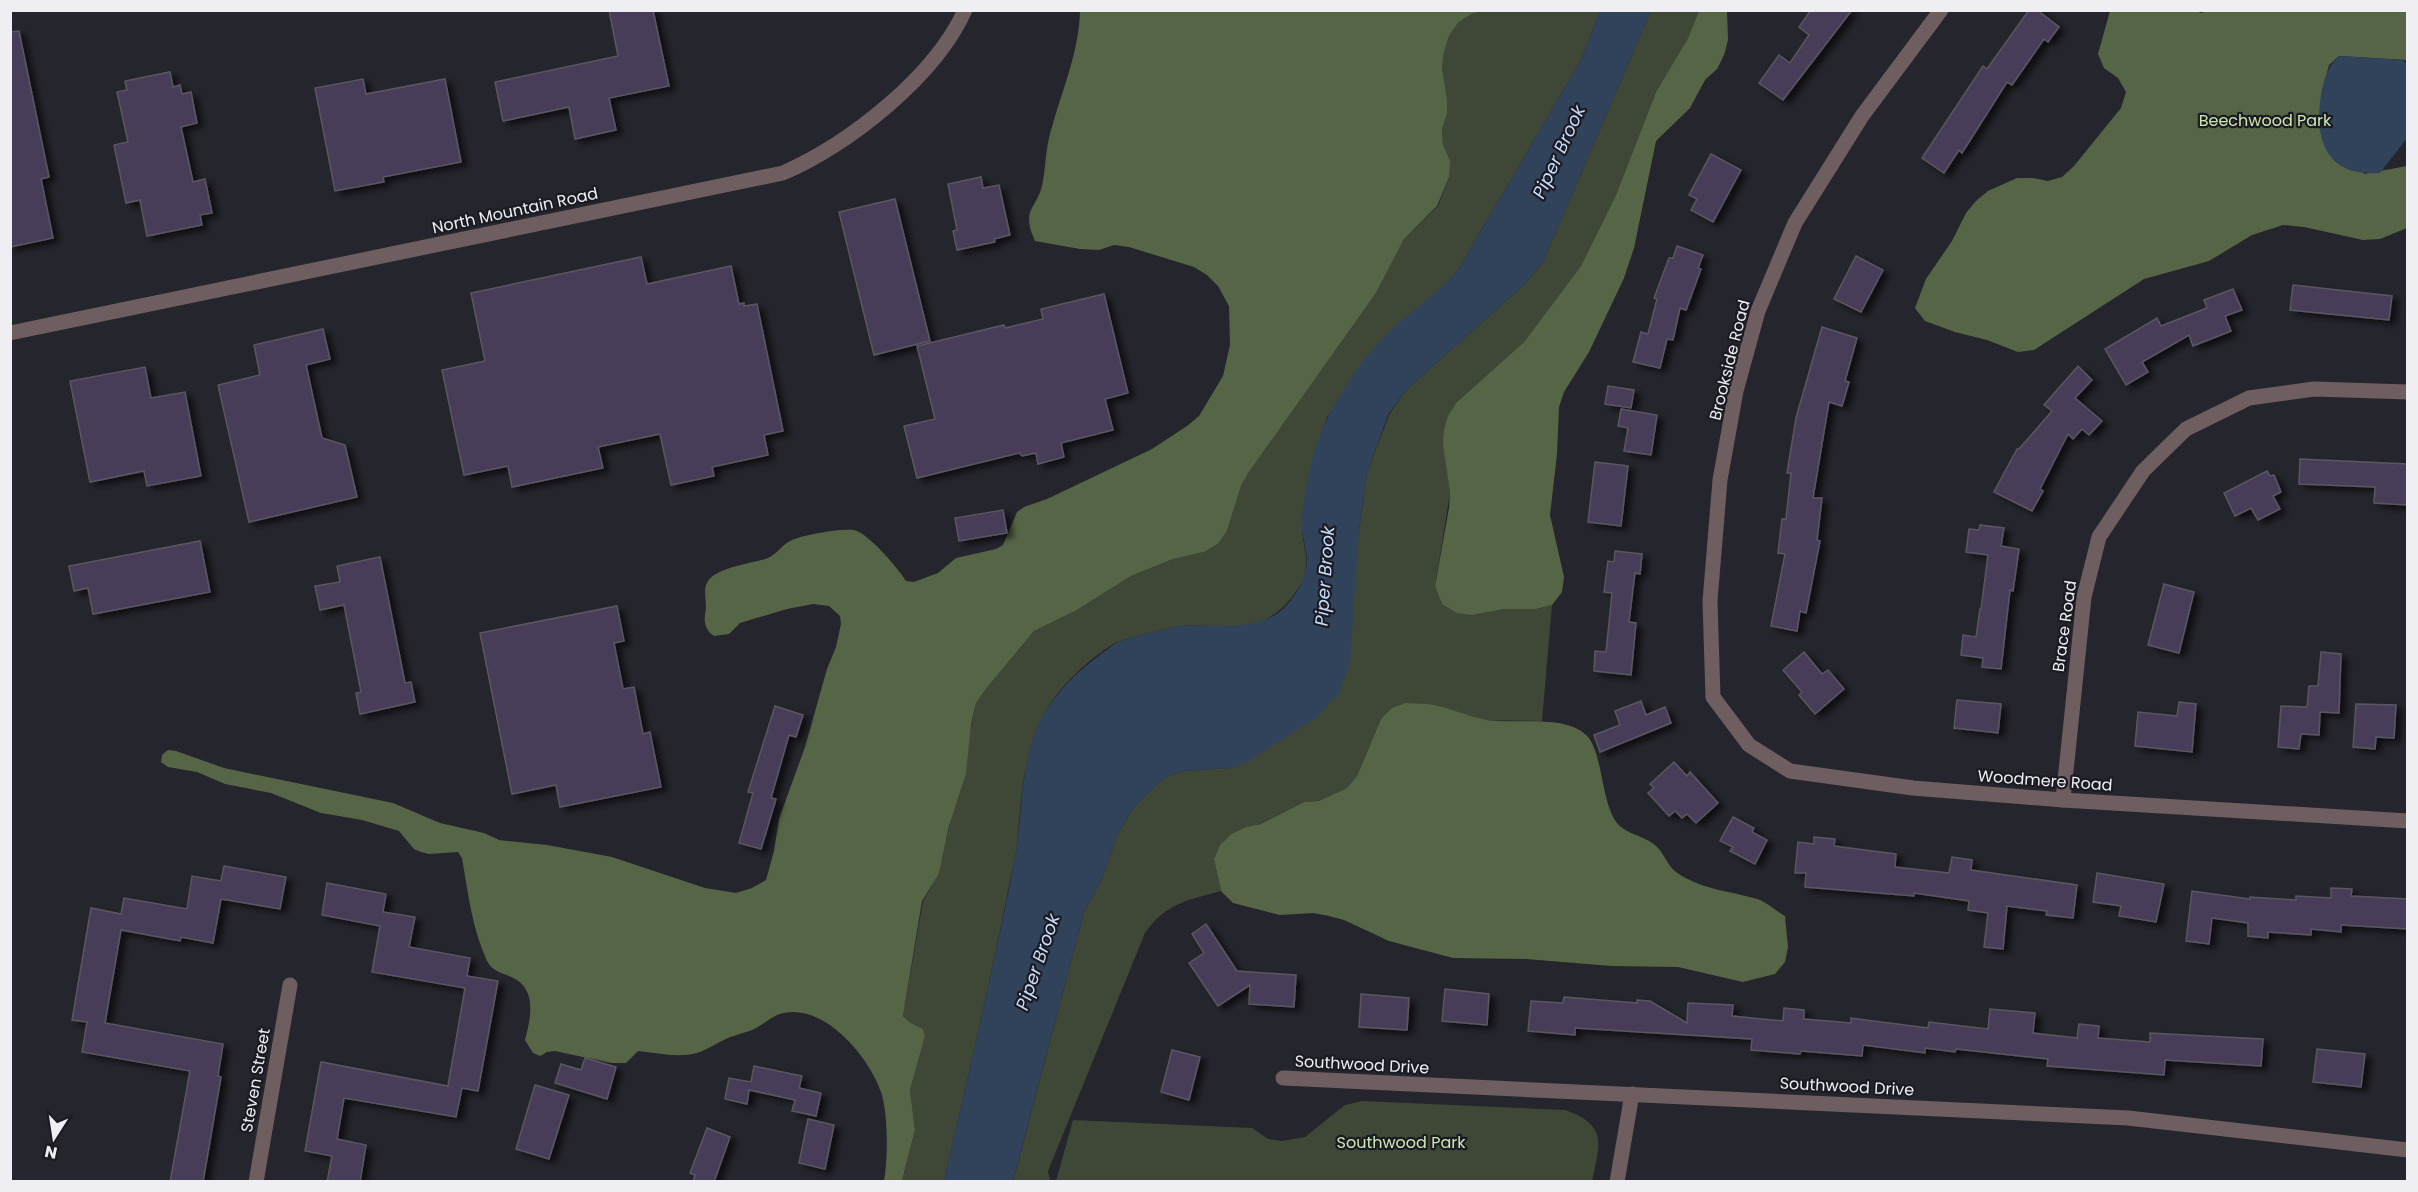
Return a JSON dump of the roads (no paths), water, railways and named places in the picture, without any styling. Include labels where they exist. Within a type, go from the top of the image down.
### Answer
[{"type":"street","name":"North Mountain Road","points":[[10,333],[783,173],[822,154],[865,124],[932,63],[965,10]]},
{"type":"street","name":"Brookside Road","points":[[1713,697],[1710,601],[1720,480],[1736,391],[1758,311],[1795,223],[1862,116],[1941,10]]},
{"type":"street","name":"Brace Road","points":[[2063,800],[2084,597],[2099,537],[2143,471],[2186,429],[2249,398],[2314,389],[2408,392]]},
{"type":"street","name":"Woodmere Road","points":[[1713,697],[1749,745],[1790,771],[1913,788],[2063,800],[2408,821]]},
{"type":"street","name":"Steven Street","points":[[255,1182],[290,985]]},
{"type":"street","name":"Southwood Drive","points":[[1283,1078],[2128,1118],[2408,1150]]},
{"type":"street","points":[[1617,1182],[1632,1094]]},
{"type":"water","name":"Piper Brook","points":[[1600,11],[1651,11],[1543,262],[1523,286],[1406,390],[1388,415],[1367,473],[1359,531],[1350,662],[1340,692],[1317,717],[1249,761],[1232,768],[1184,771],[1169,776],[1156,785],[1133,808],[1117,836],[1102,879],[1084,912],[1013,1181],[944,1181],[1014,864],[1027,761],[1042,718],[1070,681],[1115,644],[1176,627],[1251,624],[1276,614],[1291,600],[1301,583],[1307,564],[1302,529],[1309,472],[1318,442],[1334,406],[1354,374],[1377,345],[1458,270],[1581,60]]},
{"type":"water","points":[[2339,56],[2403,60],[2407,64],[2407,138],[2380,173],[2349,170],[2330,156],[2324,145],[2319,118],[2323,83],[2328,71]]},
{"type":"park label","name":"Beechwood Park","points":[[2265,120]]},
{"type":"park label","name":"Southwood Park","points":[[1401,1142]]}]
